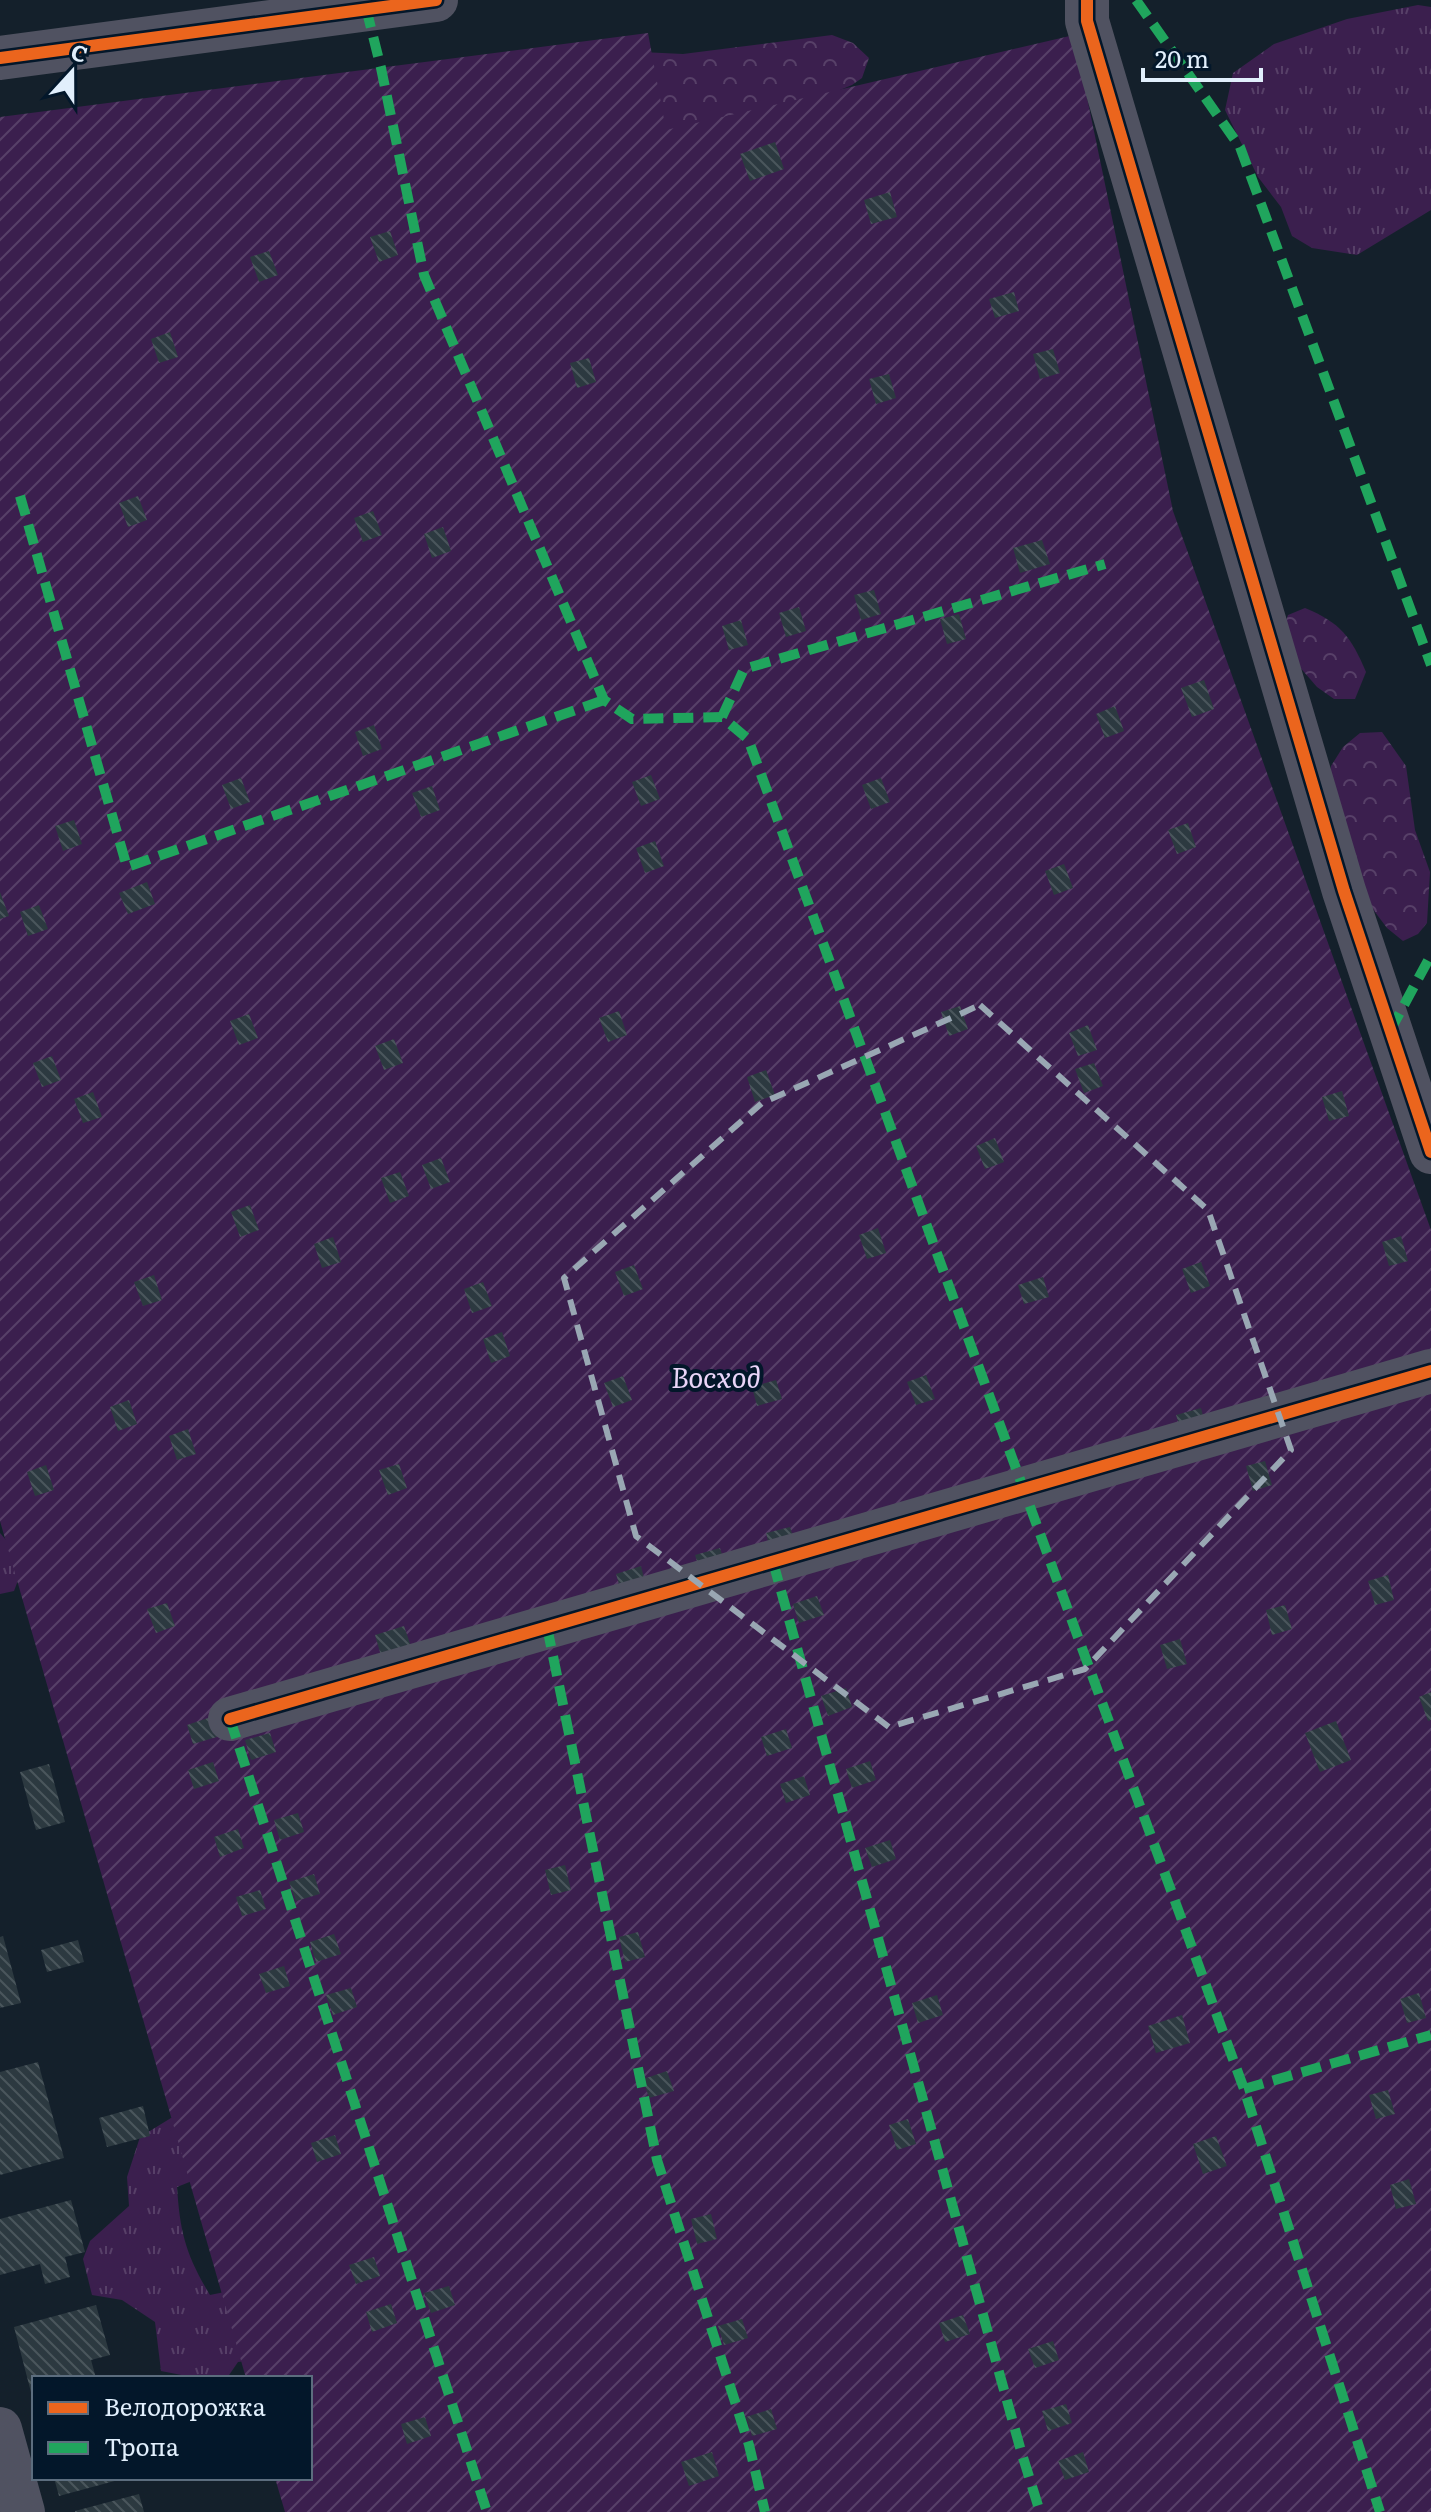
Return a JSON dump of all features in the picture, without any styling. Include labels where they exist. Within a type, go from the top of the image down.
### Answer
[{"type":"street","points":[[0,58],[436,0]]},
{"type":"street","points":[[1087,0],[1091,36],[1344,891],[1431,1152]]},
{"type":"street","points":[[230,1719],[1431,1371]]},
{"type":"street","points":[[0,2429],[23,2512]]},
{"type":"highlighted area","points":[[980,1005],[1208,1210],[1291,1450],[1085,1669],[889,1727],[636,1536],[564,1278],[762,1103]]},
{"type":"green space","points":[[1418,5],[1431,7],[1431,210],[1357,255],[1312,248],[1292,236],[1281,207],[1258,177],[1225,110],[1233,73],[1274,44],[1347,19]]},
{"type":"green space","name":"Восход","points":[[648,33],[666,130],[1074,35],[1173,511],[1431,1230],[1431,2512],[285,2512],[276,2480],[312,2480],[312,2376],[245,2376],[0,1521],[0,117]]},
{"type":"green space","points":[[832,35],[853,43],[869,58],[862,78],[852,85],[777,116],[665,148],[579,49],[683,54]]},
{"type":"green space","points":[[1305,608],[1328,619],[1343,632],[1355,649],[1366,672],[1355,699],[1334,699],[1317,687],[1284,649],[1281,634],[1288,615]]},
{"type":"green space","points":[[1382,732],[1406,766],[1415,830],[1430,872],[1427,923],[1418,934],[1403,941],[1387,928],[1366,900],[1331,800],[1331,766],[1343,747],[1360,733]]},
{"type":"green space","points":[[0,1533],[25,1562],[14,1591],[0,1594]]},
{"type":"green space","points":[[171,2118],[200,2119],[197,2179],[177,2187],[186,2243],[210,2295],[259,2285],[270,2358],[238,2362],[228,2376],[187,2376],[161,2371],[155,2322],[122,2300],[92,2295],[83,2259],[90,2241],[129,2206],[127,2177],[140,2137]]},
{"type":"building","points":[[775,142],[784,169],[750,181],[740,154]]},
{"type":"building","points":[[890,192],[897,217],[871,224],[864,200]]},
{"type":"building","points":[[390,231],[398,255],[379,262],[370,237]]},
{"type":"building","points":[[269,251],[278,275],[259,282],[250,257]]},
{"type":"building","points":[[1014,292],[1019,311],[995,318],[989,299]]},
{"type":"building","points":[[170,332],[178,357],[159,363],[151,339]]},
{"type":"building","points":[[1053,349],[1060,373],[1040,379],[1033,354]]},
{"type":"building","points":[[589,358],[596,382],[577,388],[570,363]]},
{"type":"building","points":[[889,374],[896,398],[876,404],[869,379]]},
{"type":"building","points":[[138,496],[147,520],[128,527],[119,503]]},
{"type":"building","points":[[373,511],[382,535],[363,542],[354,518]]},
{"type":"building","points":[[443,527],[451,551],[432,558],[424,534]]},
{"type":"building","points":[[1042,540],[1050,564],[1020,573],[1013,548]]},
{"type":"building","points":[[874,590],[881,614],[861,620],[854,595]]},
{"type":"building","points":[[799,607],[806,631],[786,637],[779,613]]},
{"type":"building","points":[[959,614],[966,639],[947,644],[940,619]]},
{"type":"building","points":[[741,620],[748,645],[729,650],[722,626]]},
{"type":"building","points":[[1204,680],[1214,709],[1192,717],[1181,688]]},
{"type":"building","points":[[1115,706],[1124,731],[1105,738],[1096,714]]},
{"type":"building","points":[[374,725],[382,749],[363,756],[355,732]]},
{"type":"building","points":[[651,775],[660,799],[641,806],[632,782]]},
{"type":"building","points":[[241,778],[250,802],[231,809],[222,785]]},
{"type":"building","points":[[881,778],[890,802],[871,809],[862,785]]},
{"type":"building","points":[[432,786],[440,810],[421,817],[412,793]]},
{"type":"building","points":[[74,820],[82,844],[63,851],[55,826]]},
{"type":"building","points":[[1188,823],[1196,847],[1177,854],[1168,830]]},
{"type":"building","points":[[655,841],[664,866],[645,873],[636,848]]},
{"type":"building","points":[[1064,864],[1073,888],[1054,895],[1045,871]]},
{"type":"building","points":[[147,882],[155,904],[128,914],[119,893]]},
{"type":"building","points":[[0,892],[9,916],[0,919]]},
{"type":"building","points":[[39,905],[48,929],[28,936],[20,912]]},
{"type":"building","points":[[960,1006],[968,1029],[949,1036],[941,1012]]},
{"type":"building","points":[[619,1011],[627,1035],[608,1042],[599,1018]]},
{"type":"building","points":[[249,1014],[258,1038],[239,1045],[230,1021]]},
{"type":"building","points":[[1088,1025],[1097,1050],[1078,1056],[1069,1033]]},
{"type":"building","points":[[394,1039],[403,1063],[384,1070],[375,1046]]},
{"type":"building","points":[[52,1056],[61,1080],[42,1087],[33,1063]]},
{"type":"building","points":[[1094,1063],[1103,1086],[1084,1093],[1075,1069]]},
{"type":"building","points":[[766,1070],[775,1095],[755,1102],[747,1077]]},
{"type":"building","points":[[1342,1091],[1349,1116],[1329,1121],[1322,1097]]},
{"type":"building","points":[[93,1092],[102,1117],[83,1123],[74,1099]]},
{"type":"building","points":[[995,1138],[1004,1162],[985,1169],[976,1146]]},
{"type":"building","points":[[441,1158],[450,1182],[431,1189],[422,1165]]},
{"type":"building","points":[[400,1172],[409,1196],[390,1203],[381,1178]]},
{"type":"building","points":[[250,1205],[259,1230],[240,1237],[231,1212]]},
{"type":"building","points":[[878,1228],[886,1253],[867,1259],[859,1235]]},
{"type":"building","points":[[1401,1236],[1408,1261],[1389,1266],[1382,1242]]},
{"type":"building","points":[[333,1237],[341,1262],[322,1268],[314,1244]]},
{"type":"building","points":[[1201,1262],[1210,1286],[1191,1293],[1182,1269]]},
{"type":"building","points":[[634,1265],[643,1289],[624,1296],[615,1272]]},
{"type":"building","points":[[154,1275],[162,1300],[143,1306],[134,1282]]},
{"type":"building","points":[[1043,1277],[1049,1297],[1024,1304],[1018,1285]]},
{"type":"building","points":[[483,1282],[492,1306],[472,1313],[464,1289]]},
{"type":"building","points":[[502,1332],[510,1356],[491,1363],[483,1339]]},
{"type":"building","points":[[926,1375],[935,1399],[916,1405],[907,1382]]},
{"type":"building","points":[[623,1376],[632,1400],[613,1407],[604,1383]]},
{"type":"building","points":[[776,1380],[782,1399],[757,1406],[752,1387]]},
{"type":"building","points":[[129,1400],[137,1424],[118,1431],[110,1407]]},
{"type":"building","points":[[1201,1408],[1206,1427],[1182,1434],[1176,1415]]},
{"type":"building","points":[[188,1429],[196,1454],[177,1460],[169,1436]]},
{"type":"building","points":[[1265,1461],[1272,1485],[1253,1491],[1246,1466]]},
{"type":"building","points":[[399,1464],[407,1488],[388,1495],[379,1470]]},
{"type":"building","points":[[46,1465],[54,1490],[35,1496],[27,1472]]},
{"type":"building","points":[[790,1527],[796,1546],[771,1553],[766,1533]]},
{"type":"building","points":[[720,1548],[726,1567],[701,1574],[695,1555]]},
{"type":"building","points":[[641,1566],[646,1586],[622,1594],[616,1574]]},
{"type":"building","points":[[1388,1575],[1394,1600],[1375,1605],[1368,1581]]},
{"type":"building","points":[[817,1596],[824,1615],[799,1623],[793,1604]]},
{"type":"building","points":[[167,1603],[175,1626],[156,1633],[147,1609]]},
{"type":"building","points":[[1285,1605],[1292,1629],[1272,1635],[1266,1610]]},
{"type":"building","points":[[404,1626],[412,1649],[382,1659],[375,1635]]},
{"type":"building","points":[[1180,1639],[1187,1664],[1167,1669],[1160,1645]]},
{"type":"building","points":[[846,1688],[852,1707],[828,1716],[821,1696]]},
{"type":"building","points":[[1431,1692],[1431,1720],[1428,1721],[1419,1697]]},
{"type":"building","points":[[211,1717],[217,1737],[193,1744],[187,1725]]},
{"type":"building","points":[[1336,1721],[1351,1760],[1320,1772],[1305,1733]]},
{"type":"building","points":[[786,1729],[792,1748],[767,1756],[761,1737]]},
{"type":"building","points":[[270,1733],[276,1752],[251,1760],[245,1740]]},
{"type":"building","points":[[870,1761],[876,1780],[852,1788],[846,1769]]},
{"type":"building","points":[[213,1762],[219,1781],[194,1789],[188,1770]]},
{"type":"building","points":[[49,1764],[65,1822],[36,1830],[20,1772]]},
{"type":"building","points":[[804,1776],[810,1795],[786,1803],[780,1784]]},
{"type":"building","points":[[298,1813],[304,1832],[280,1840],[274,1820]]},
{"type":"building","points":[[238,1829],[244,1848],[220,1857],[214,1837]]},
{"type":"building","points":[[890,1840],[896,1859],[872,1867],[865,1848]]},
{"type":"building","points":[[565,1865],[571,1890],[551,1895],[545,1870]]},
{"type":"building","points":[[314,1874],[320,1894],[296,1901],[289,1882]]},
{"type":"building","points":[[260,1890],[266,1909],[242,1916],[236,1897]]},
{"type":"building","points":[[638,1932],[645,1957],[625,1962],[619,1937]]},
{"type":"building","points":[[334,1934],[341,1954],[316,1962],[310,1942]]},
{"type":"building","points":[[3,1936],[21,2003],[0,2008],[0,1937]]},
{"type":"building","points":[[78,1940],[84,1962],[47,1972],[41,1950]]},
{"type":"building","points":[[284,1966],[290,1986],[266,1993],[259,1974]]},
{"type":"building","points":[[351,1988],[357,2007],[333,2015],[326,1995]]},
{"type":"building","points":[[1419,1993],[1426,2018],[1407,2023],[1400,1999]]},
{"type":"building","points":[[937,1995],[943,2015],[918,2023],[912,2003]]},
{"type":"building","points":[[1182,2015],[1190,2043],[1156,2053],[1148,2026]]},
{"type":"building","points":[[38,2062],[64,2158],[0,2175],[0,2072]]},
{"type":"building","points":[[667,2071],[674,2091],[649,2098],[643,2079]]},
{"type":"building","points":[[1388,2090],[1395,2114],[1376,2119],[1369,2095]]},
{"type":"building","points":[[143,2106],[150,2136],[107,2147],[99,2118]]},
{"type":"building","points":[[908,2119],[916,2144],[897,2150],[889,2125]]},
{"type":"building","points":[[335,2135],[341,2154],[317,2162],[311,2143]]},
{"type":"building","points":[[1216,2136],[1227,2166],[1203,2174],[1193,2144]]},
{"type":"building","points":[[1409,2179],[1416,2204],[1396,2209],[1390,2185]]},
{"type":"building","points":[[71,2200],[85,2252],[65,2257],[70,2277],[45,2284],[40,2264],[0,2275],[0,2219]]},
{"type":"building","points":[[711,2214],[717,2239],[697,2244],[691,2219]]},
{"type":"building","points":[[374,2257],[380,2276],[356,2284],[349,2265]]},
{"type":"building","points":[[449,2286],[455,2305],[431,2313],[424,2293]]},
{"type":"building","points":[[391,2304],[397,2323],[372,2332],[366,2312]]},
{"type":"building","points":[[96,2305],[110,2355],[91,2360],[95,2376],[32,2376],[32,2396],[14,2327]]},
{"type":"building","points":[[963,2315],[970,2334],[945,2342],[939,2323]]},
{"type":"building","points":[[742,2319],[748,2338],[724,2345],[718,2326]]},
{"type":"building","points":[[1053,2341],[1059,2360],[1035,2368],[1028,2349]]},
{"type":"building","points":[[1066,2404],[1072,2423],[1048,2431],[1042,2411]]},
{"type":"building","points":[[771,2409],[777,2429],[752,2436],[746,2417]]},
{"type":"building","points":[[425,2417],[431,2436],[407,2444],[401,2424]]},
{"type":"building","points":[[712,2452],[719,2476],[689,2486],[681,2462]]},
{"type":"building","points":[[1083,2452],[1089,2472],[1065,2480],[1058,2461]]},
{"type":"building","points":[[55,2480],[118,2480],[59,2496]]},
{"type":"building","points":[[139,2494],[144,2512],[75,2512],[75,2511]]},
{"type":"marked path","points":[[1136,0],[1240,147],[1431,665]]},
{"type":"marked path","points":[[366,8],[424,275],[604,700],[632,719],[722,717],[748,739],[1244,2089],[1380,2512]]},
{"type":"marked path","points":[[20,496],[127,867],[604,700]]},
{"type":"marked path","points":[[722,717],[744,669],[1105,564]]},
{"type":"marked path","points":[[1390,1031],[1431,955]]},
{"type":"marked path","points":[[773,1562],[1040,2512]]},
{"type":"marked path","points":[[547,1627],[657,2160],[749,2445],[765,2512]]},
{"type":"marked path","points":[[230,1719],[487,2512]]},
{"type":"marked path","points":[[1244,2089],[1431,2035]]},
{"type":"cycle path","points":[[0,58],[436,0]]},
{"type":"cycle path","points":[[1087,0],[1087,21],[1344,891],[1431,1152]]},
{"type":"cycle path","points":[[230,1719],[1431,1371]]}]
